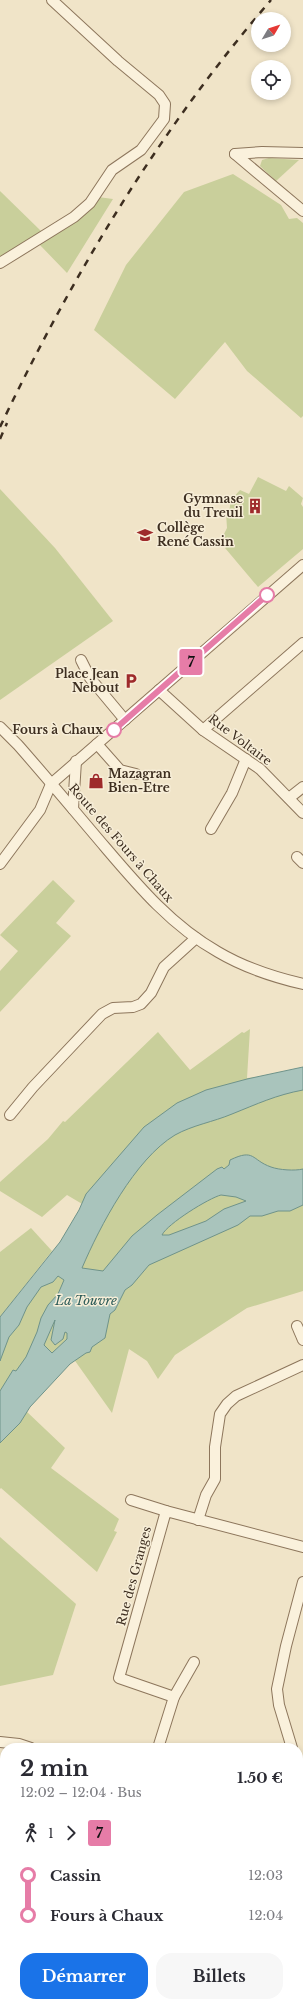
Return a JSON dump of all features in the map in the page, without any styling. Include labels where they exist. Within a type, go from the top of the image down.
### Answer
[{"type":"street","points":[[0,263],[74,217],[90,203],[112,170],[141,150],[164,119],[165,104],[159,95],[118,61],[52,0]]},
{"type":"street","points":[[303,153],[262,152],[235,154],[303,210]]},
{"type":"street","points":[[0,864],[40,810],[51,784],[303,565]]},
{"type":"street","points":[[203,730],[303,643]]},
{"type":"street","points":[[80,660],[90,678],[125,720]]},
{"type":"street","name":"Rue Voltaire","points":[[159,690],[203,730],[260,769],[303,813]]},
{"type":"street","name":"Route des Fours à Chaux","points":[[0,727],[18,745],[152,900],[196,938],[242,965],[274,977],[303,984]]},
{"type":"street","points":[[97,744],[120,770],[136,774]]},
{"type":"street","points":[[211,829],[232,793],[246,759]]},
{"type":"street","points":[[73,809],[76,761]]},
{"type":"street","points":[[289,798],[303,786]]},
{"type":"street","points":[[10,1115],[33,1087],[102,1014],[113,1008],[133,1007],[146,1000],[164,968],[196,938]]},
{"type":"street","points":[[297,1326],[303,1340]]},
{"type":"street","points":[[198,1520],[206,1495],[215,1479],[218,1424],[220,1414],[227,1404],[236,1396],[303,1365]]},
{"type":"street","points":[[131,1500],[198,1520],[303,1547]]},
{"type":"street","name":"Rue des Granges","points":[[166,1511],[119,1678],[174,1697]]},
{"type":"street","points":[[290,1743],[279,1705],[277,1689],[286,1646],[303,1582]]},
{"type":"street","points":[[160,1743],[174,1697],[194,1662]]},
{"type":"green space","points":[[269,158],[299,160],[276,181],[260,166],[262,160]]},
{"type":"green space","points":[[233,174],[281,205],[289,219],[297,218],[303,223],[303,416],[301,418],[247,371],[225,342],[175,399],[94,330],[126,265],[184,192]]},
{"type":"green space","points":[[0,191],[42,232],[0,260]]},
{"type":"green space","points":[[98,197],[113,199],[67,273],[38,243],[87,213]]},
{"type":"green space","points":[[258,477],[286,491],[289,486],[303,498],[301,504],[303,507],[303,549],[258,587],[220,542],[227,528],[226,513],[229,512],[231,500],[240,490],[249,494]]},
{"type":"green space","points":[[0,489],[55,548],[113,621],[0,700]]},
{"type":"green space","points":[[53,880],[75,901],[56,923],[71,936],[0,1012],[0,971],[18,951],[0,935]]},
{"type":"green space","points":[[250,1029],[247,1078],[303,1074],[303,1291],[247,1308],[175,1355],[158,1379],[147,1361],[129,1349],[112,1413],[73,1358],[25,1410],[65,1448],[51,1468],[119,1519],[114,1531],[117,1532],[97,1572],[1,1488],[0,1489],[0,1324],[89,1208],[67,1195],[42,1217],[0,1191],[0,1182],[48,1139],[63,1121],[65,1122],[158,1032],[190,1070],[242,1032],[244,1033]]},
{"type":"green space","points":[[31,1228],[52,1251],[0,1317],[0,1252]]},
{"type":"green space","points":[[0,1537],[76,1604],[53,1675],[0,1686]]},
{"type":"water","name":"La Touvre","points":[[303,1067],[303,1090],[275,1097],[225,1117],[189,1129],[175,1135],[160,1146],[146,1160],[120,1195],[98,1233],[82,1268],[103,1271],[132,1236],[157,1215],[217,1169],[222,1167],[224,1169],[229,1165],[230,1160],[244,1155],[252,1156],[271,1167],[278,1169],[303,1169],[303,1205],[290,1211],[278,1211],[262,1216],[250,1216],[238,1225],[149,1265],[132,1285],[125,1290],[115,1310],[110,1314],[105,1338],[92,1347],[90,1352],[86,1353],[70,1364],[30,1407],[20,1423],[0,1443],[0,1391],[13,1370],[16,1371],[26,1357],[37,1332],[41,1318],[48,1305],[58,1294],[64,1280],[58,1276],[53,1282],[41,1287],[27,1307],[19,1325],[9,1337],[0,1361],[0,1317],[60,1242],[79,1210],[86,1194],[144,1127],[177,1103],[206,1090],[247,1079]],"holes":[[[221,1195],[236,1197],[246,1201],[224,1209],[206,1221],[169,1235],[162,1235],[165,1230],[189,1212],[207,1201]],[[55,1320],[51,1340],[55,1345],[63,1339],[65,1332],[67,1333],[67,1339],[52,1353],[44,1345]]]},
{"type":"railway","points":[[0,427],[58,314],[121,204],[192,100],[230,49],[271,0]]},
{"type":"railway","points":[[0,439],[7,423]]},
{"type":"bus line","name":"7","points":[[114,730],[267,595]]},
{"type":"place","name":"Gymnase du Treuil","points":[[255,506]]},
{"type":"place","name":"Collège René Cassin","points":[[145,535]]},
{"type":"place","name":"Place Jean Nebout","points":[[131,681]]},
{"type":"place","name":"Fours à Chaux","points":[[114,730]]},
{"type":"place","name":"Mazagran Bien-Etre","points":[[96,781]]}]
